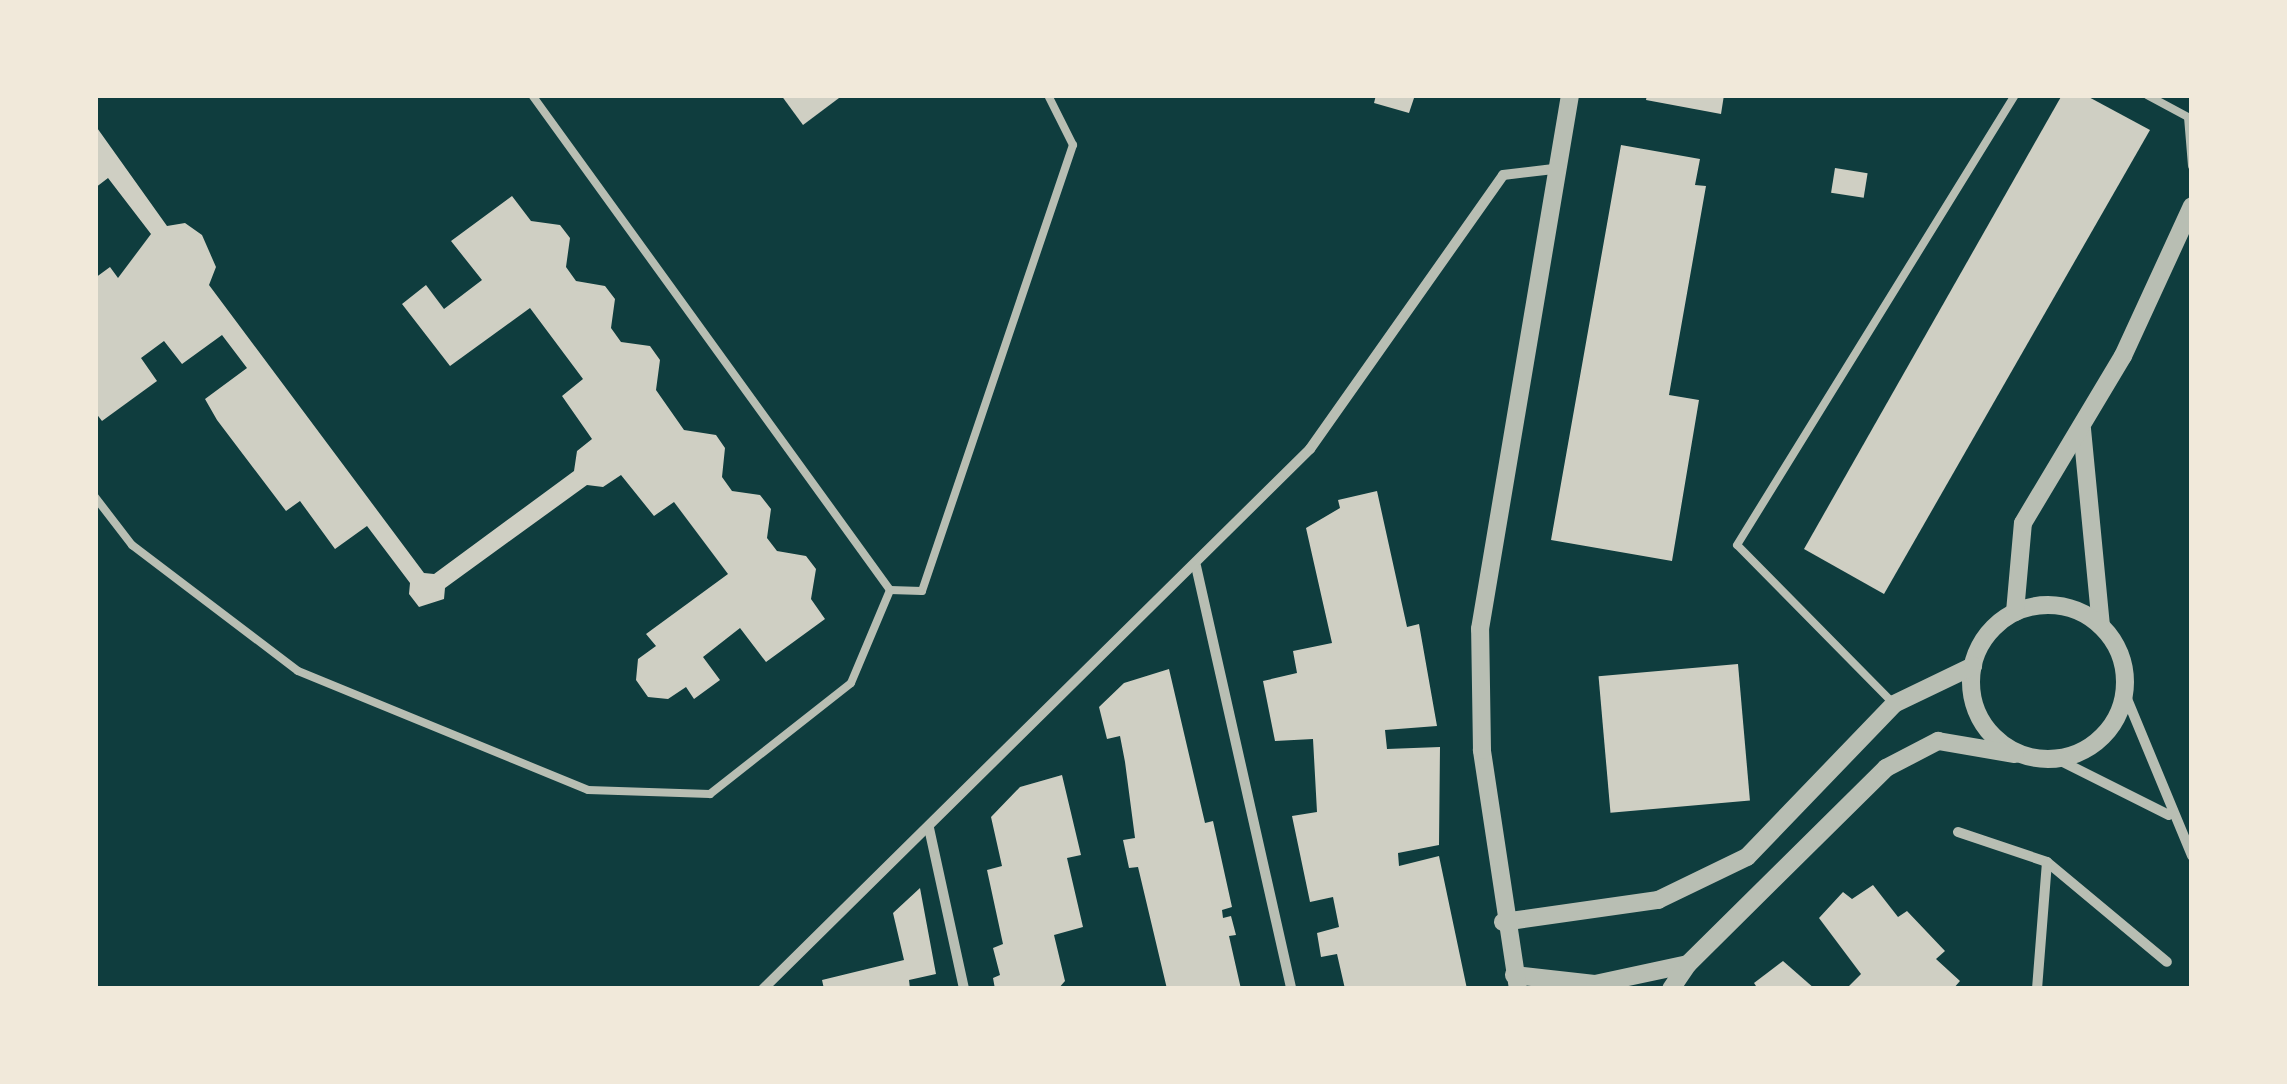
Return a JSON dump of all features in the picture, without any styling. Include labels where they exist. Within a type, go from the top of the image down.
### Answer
[{"type":"street","points":[[1570,95],[1554,169],[1480,629],[1482,750],[1504,922],[1516,982],[1595,984],[1688,964]]},
{"type":"street","points":[[763,989],[1196,566],[1310,449],[1503,175],[1554,169]]},
{"type":"street","points":[[2015,612],[2023,523],[2082,430],[2192,206]]},
{"type":"street","points":[[2082,430],[2101,624]]},
{"type":"street","points":[[1196,566],[1290,989]]},
{"type":"street","points":[[2026,756],[2005,746],[1983,720],[1972,689],[1973,666],[1988,634],[2015,612],[2060,605],[2101,624],[2116,644],[2125,694],[2170,815],[2192,856]]},
{"type":"street","points":[[1504,922],[1658,900],[1747,857],[1894,704],[1973,666]]},
{"type":"street","points":[[2057,758],[2102,737],[2125,694]]},
{"type":"street","points":[[1672,989],[1688,964],[1886,768],[1938,742],[2057,758],[2170,815]]},
{"type":"street","points":[[929,828],[964,989]]},
{"type":"street","points":[[1958,832],[2047,862],[2167,962]]},
{"type":"street","points":[[2038,989],[2047,862]]},
{"type":"lane","points":[[532,95],[890,590]]},
{"type":"lane","points":[[890,590],[922,592],[1073,145],[1048,95]]},
{"type":"lane","points":[[1894,704],[1737,545],[2015,95]]},
{"type":"lane","points":[[2147,95],[2188,118],[2192,166]]},
{"type":"lane","points":[[95,497],[132,545],[298,670],[588,790],[710,794],[851,683],[890,590]]},
{"type":"building","points":[[781,95],[843,95],[803,125]]},
{"type":"building","points":[[1376,95],[1415,95],[1409,113],[1374,103]]},
{"type":"building","points":[[1647,95],[1724,95],[1721,114],[1646,100]]},
{"type":"building","points":[[2062,95],[2085,95],[2150,130],[1884,594],[1804,549]]},
{"type":"building","points":[[95,125],[167,226],[185,223],[202,235],[216,267],[209,285],[424,573],[434,574],[574,471],[577,451],[592,439],[562,396],[583,379],[530,308],[450,366],[402,304],[426,285],[444,309],[482,280],[451,241],[512,196],[531,221],[560,225],[570,238],[566,267],[576,281],[605,286],[615,299],[611,328],[621,342],[650,346],[660,360],[656,390],[684,430],[716,435],[725,448],[722,477],[732,491],[760,495],[771,509],[767,538],[777,551],[806,556],[816,569],[811,599],[825,619],[766,662],[740,628],[703,657],[720,680],[694,699],[686,687],[668,699],[648,697],[636,680],[638,659],[656,646],[646,634],[728,574],[674,502],[654,516],[621,475],[603,487],[587,485],[445,588],[444,599],[419,607],[409,594],[410,583],[367,526],[335,549],[300,501],[286,511],[217,420],[205,399],[247,368],[222,335],[182,364],[164,341],[141,358],[157,381],[102,421],[95,412],[95,278],[110,267],[118,278],[151,234],[108,178],[95,188]]},
{"type":"building","points":[[1621,145],[1700,159],[1695,185],[1706,186],[1669,395],[1699,400],[1672,561],[1551,540]]},
{"type":"building","points":[[1835,168],[1868,173],[1864,198],[1831,193]]},
{"type":"building","points":[[1377,491],[1407,627],[1419,624],[1437,726],[1385,730],[1387,749],[1440,747],[1439,845],[1398,853],[1399,866],[1439,856],[1467,989],[1345,989],[1337,954],[1321,957],[1317,933],[1339,927],[1333,897],[1310,902],[1292,816],[1317,812],[1313,739],[1275,741],[1263,681],[1297,673],[1293,651],[1332,643],[1306,528],[1340,508],[1338,500]]},
{"type":"building","points":[[1738,664],[1750,800],[1610,813],[1599,676]]},
{"type":"building","points":[[1169,669],[1205,823],[1213,821],[1232,907],[1222,910],[1223,918],[1231,916],[1236,935],[1229,936],[1241,989],[1167,989],[1138,867],[1129,868],[1123,840],[1135,838],[1125,762],[1120,736],[1107,739],[1099,707],[1124,683]]},
{"type":"building","points":[[1062,775],[1081,855],[1067,858],[1083,927],[1054,935],[1065,981],[1058,989],[995,989],[993,978],[1000,975],[993,948],[1003,944],[987,870],[1002,866],[991,817],[1020,787]]},
{"type":"building","points":[[1873,885],[1898,917],[1907,911],[1945,951],[1936,959],[1960,981],[1953,989],[1846,989],[1861,974],[1819,918],[1843,892],[1852,899]]},
{"type":"building","points":[[920,888],[936,974],[909,980],[910,989],[824,989],[822,980],[904,960],[893,913]]},
{"type":"building","points":[[1783,961],[1815,989],[1758,989],[1754,983]]}]
